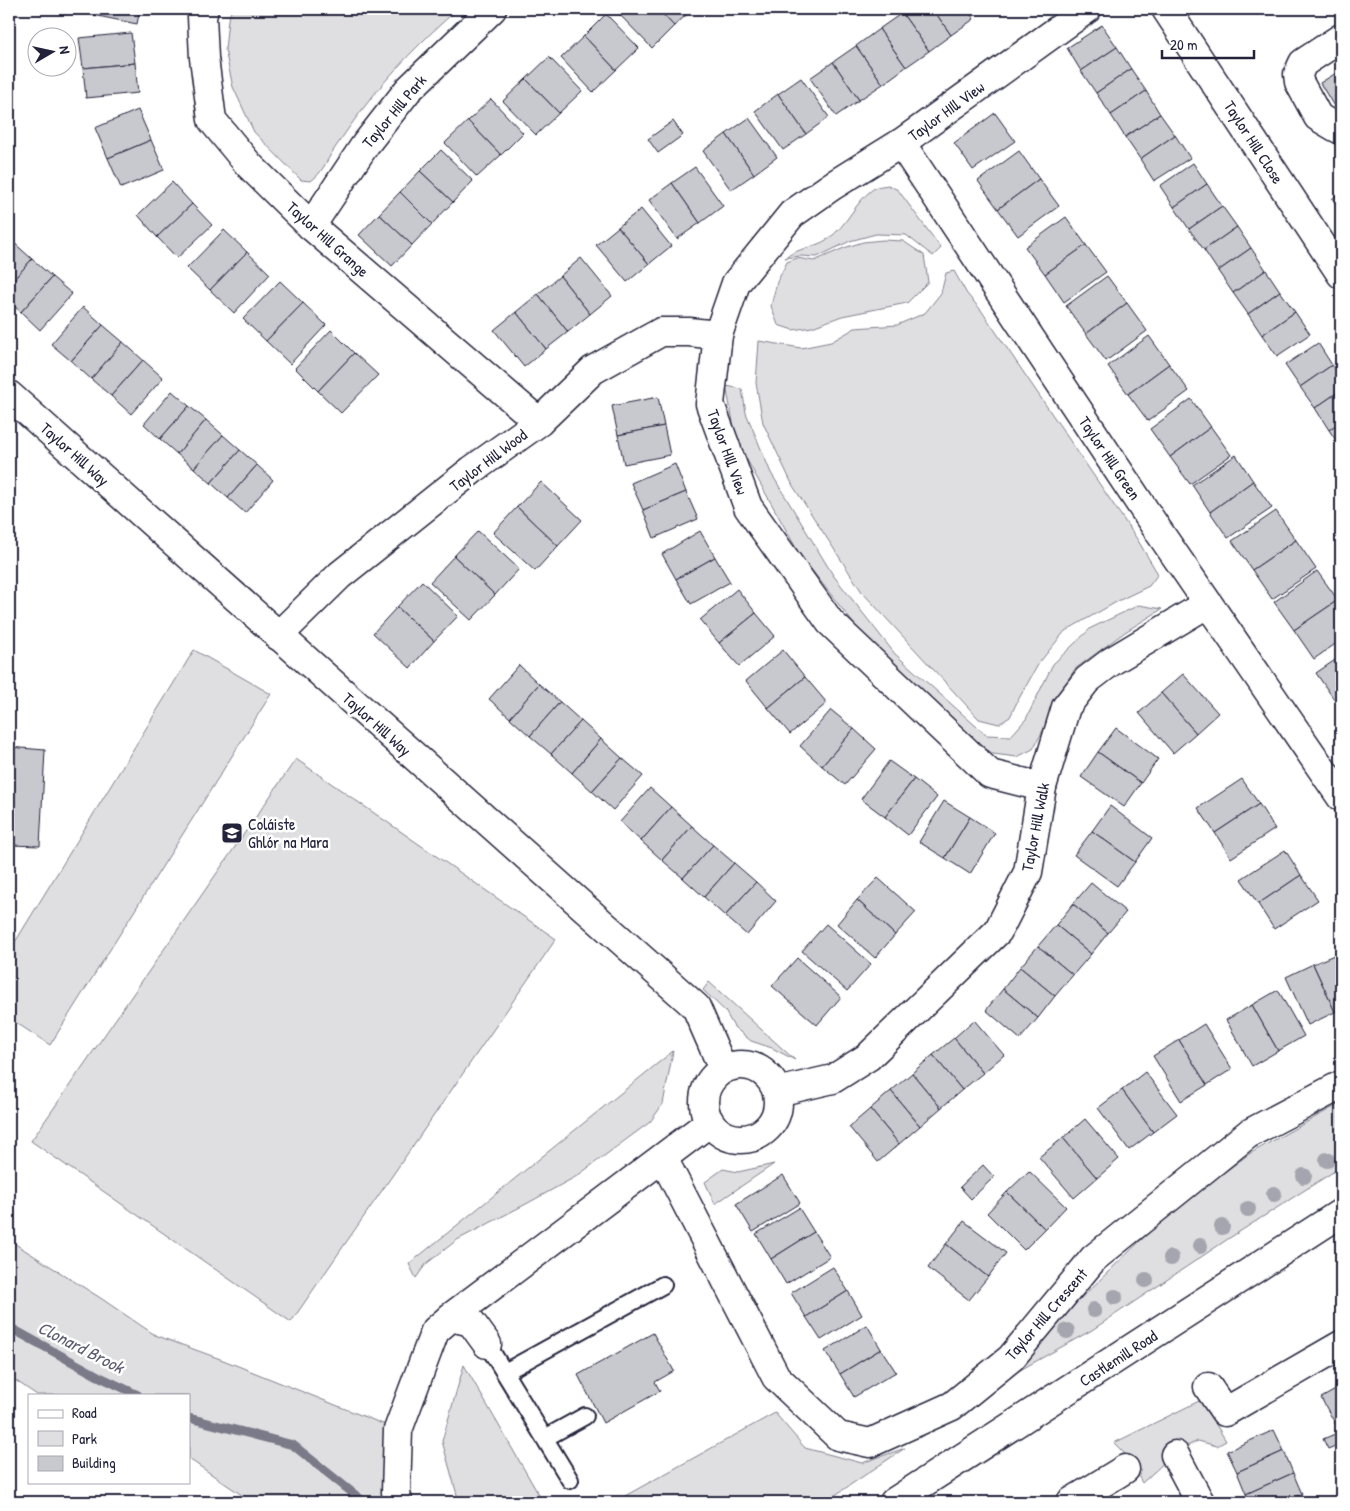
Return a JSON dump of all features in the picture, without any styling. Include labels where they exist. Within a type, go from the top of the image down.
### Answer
[{"type":"street","name":"Taylor Hill Grange","points":[[204,9],[202,17],[204,58],[212,120],[249,165],[311,226],[539,422]]},
{"type":"street","name":"Taylor Hill Park","points":[[311,226],[365,145],[408,90],[492,9]]},
{"type":"street","name":"Taylor HIll View","points":[[1042,787],[990,774],[830,622],[748,507],[710,404],[718,335],[736,283],[792,214],[832,186],[901,143],[1086,9]]},
{"type":"street","name":"Taylor Hill Close","points":[[1166,9],[1341,274]]},
{"type":"street","points":[[1341,38],[1303,63],[1298,74],[1299,82],[1318,117],[1341,130]]},
{"type":"street","name":"Taylor Hill Green","points":[[901,143],[1207,604],[1332,765],[1341,797]]},
{"type":"street","name":"Taylor Hill Wood","points":[[278,636],[340,574],[472,470],[539,422],[593,370],[661,332],[718,335]]},
{"type":"street","name":"Taylor Hill Way","points":[[9,395],[696,1007],[723,1069]]},
{"type":"street","name":"Taylor Hill Walk","points":[[777,1092],[833,1079],[868,1057],[998,932],[1028,872],[1042,787],[1066,707],[1087,680],[1112,661],[1207,604]]},
{"type":"street","points":[[745,1064],[756,1067],[766,1073],[773,1082],[779,1104],[770,1126],[762,1133],[751,1138],[739,1139],[728,1137],[718,1131],[710,1122],[705,1111],[704,1099],[707,1087],[714,1076],[723,1069],[745,1064]]},
{"type":"street","name":"Taylor Hill Crescent","points":[[663,1158],[776,1377],[838,1436],[870,1443],[952,1406],[1011,1358],[1094,1258],[1248,1134],[1341,1085]]},
{"type":"street","points":[[397,1497],[398,1430],[435,1331],[450,1317],[710,1122]]},
{"type":"street","name":"Castlemill Road","points":[[894,1502],[1341,1213]]},
{"type":"street","points":[[450,1317],[471,1322],[487,1344]]},
{"type":"street","points":[[1208,1387],[1226,1412],[1341,1345]]},
{"type":"street","points":[[1175,1455],[1200,1502]]},
{"type":"street","points":[[1071,1502],[1125,1469]]},
{"type":"lane","points":[[505,1372],[663,1284]]},
{"type":"lane","points":[[487,1344],[570,1480]]},
{"type":"lane","points":[[545,1438],[585,1416]]},
{"type":"green space","points":[[232,9],[458,9],[433,31],[386,80],[353,122],[321,171],[311,181],[301,180],[254,132],[233,87],[225,50],[228,19]]},
{"type":"green space","points":[[888,185],[898,190],[941,248],[933,256],[906,235],[876,234],[850,241],[817,257],[800,256],[785,258],[828,239],[841,228],[867,194],[875,188]]},
{"type":"green space","points":[[903,241],[924,255],[928,282],[907,303],[842,316],[812,327],[793,330],[778,325],[771,306],[777,282],[787,262],[797,258],[814,261],[863,242]]},
{"type":"green space","points":[[954,271],[967,294],[981,310],[1137,539],[1158,574],[1149,586],[1065,631],[1039,663],[1010,717],[999,724],[979,719],[862,592],[793,486],[763,423],[756,383],[759,341],[801,348],[831,342],[855,328],[897,325],[925,313],[941,293],[946,273]]},
{"type":"green space","points":[[726,386],[742,389],[746,413],[771,473],[833,575],[895,654],[986,735],[1011,736],[1026,719],[1053,664],[1091,628],[1139,605],[1162,609],[1125,632],[1075,669],[1055,700],[1046,725],[1033,749],[1017,757],[993,754],[949,720],[868,642],[800,555],[737,442]]},
{"type":"green space","points":[[194,650],[271,694],[50,1045],[9,1018],[9,952]]},
{"type":"green space","points":[[296,759],[556,939],[291,1322],[31,1141]]},
{"type":"green space","points":[[709,982],[795,1060],[772,1048],[751,1041],[734,1027],[725,1011],[703,990]]},
{"type":"green space","points":[[673,1051],[663,1104],[650,1122],[577,1176],[457,1240],[426,1264],[416,1278],[409,1264]]},
{"type":"green space","points":[[1341,1103],[1341,1167],[1228,1239],[1092,1330],[1013,1374],[1077,1302],[1168,1214],[1249,1154]]},
{"type":"green space","points":[[774,1164],[715,1204],[705,1182],[723,1169],[738,1172]]},
{"type":"green space","points":[[9,1240],[155,1335],[398,1430],[398,1502],[252,1502],[190,1460],[190,1394],[36,1394],[9,1376]]},
{"type":"green space","points":[[464,1365],[543,1502],[459,1502],[442,1441]]},
{"type":"green space","points":[[1201,1400],[1226,1441],[1217,1446],[1198,1441],[1178,1450],[1142,1483],[1130,1459],[1114,1443]]},
{"type":"green space","points":[[775,1413],[805,1448],[862,1463],[905,1448],[825,1502],[614,1502]]},
{"type":"building","points":[[84,9],[140,9],[137,24],[83,13]]},
{"type":"building","points":[[624,9],[658,9],[674,26],[652,48],[619,14]]},
{"type":"building","points":[[658,9],[693,9],[674,26]]},
{"type":"building","points":[[908,9],[933,9],[951,35],[929,51],[902,13]]},
{"type":"building","points":[[933,9],[967,9],[974,19],[951,35]]},
{"type":"building","points":[[902,13],[929,51],[906,67],[879,29]]},
{"type":"building","points":[[606,14],[639,48],[616,70],[584,36]]},
{"type":"building","points":[[1102,25],[1117,47],[1081,71],[1067,48]]},
{"type":"building","points":[[879,29],[906,67],[883,84],[856,46]]},
{"type":"building","points":[[131,33],[135,63],[83,68],[79,38]]},
{"type":"building","points":[[584,36],[616,70],[593,92],[561,58]]},
{"type":"building","points":[[856,46],[883,84],[859,100],[833,62]]},
{"type":"building","points":[[1117,47],[1131,69],[1096,93],[1081,71]]},
{"type":"building","points":[[549,57],[582,91],[559,113],[526,79]]},
{"type":"building","points":[[833,62],[859,100],[836,116],[810,78]]},
{"type":"building","points":[[135,63],[138,93],[86,98],[83,68]]},
{"type":"building","points":[[1131,69],[1146,91],[1111,115],[1096,93]]},
{"type":"building","points":[[1341,70],[1341,104],[1335,108],[1320,83]]},
{"type":"building","points":[[801,78],[829,117],[806,134],[778,94]]},
{"type":"building","points":[[526,79],[559,113],[536,135],[503,101]]},
{"type":"building","points":[[1146,91],[1160,114],[1125,137],[1111,115]]},
{"type":"building","points":[[778,94],[806,134],[783,150],[755,111]]},
{"type":"building","points":[[491,99],[523,133],[501,155],[468,121]]},
{"type":"building","points":[[138,110],[151,140],[108,158],[95,128]]},
{"type":"building","points":[[995,113],[1015,141],[973,170],[954,143]]},
{"type":"building","points":[[1160,114],[1175,135],[1140,159],[1125,137]]},
{"type":"building","points":[[749,118],[777,157],[754,174],[726,134]]},
{"type":"building","points":[[468,121],[501,155],[477,177],[445,143]]},
{"type":"building","points":[[673,121],[683,135],[658,153],[648,139]]},
{"type":"building","points":[[726,134],[754,174],[731,190],[703,151]]},
{"type":"building","points":[[1175,135],[1190,158],[1154,181],[1140,159]]},
{"type":"building","points":[[151,140],[164,170],[121,188],[108,158]]},
{"type":"building","points":[[441,150],[473,181],[453,202],[420,171]]},
{"type":"building","points":[[1019,151],[1039,179],[998,209],[978,181]]},
{"type":"building","points":[[1193,163],[1207,184],[1174,207],[1160,186]]},
{"type":"building","points":[[695,167],[723,206],[700,223],[672,183]]},
{"type":"building","points":[[420,171],[453,202],[432,224],[400,192]]},
{"type":"building","points":[[1039,179],[1059,206],[1018,236],[998,209]]},
{"type":"building","points":[[172,182],[192,204],[157,237],[138,215]]},
{"type":"building","points":[[672,183],[700,223],[677,239],[649,200]]},
{"type":"building","points":[[1207,184],[1222,206],[1189,229],[1174,207]]},
{"type":"building","points":[[1341,191],[1341,209],[1332,199]]},
{"type":"building","points":[[400,192],[432,224],[412,245],[379,214]]},
{"type":"building","points":[[192,204],[212,225],[177,258],[157,237]]},
{"type":"building","points":[[1222,206],[1237,227],[1204,250],[1189,229]]},
{"type":"building","points":[[641,209],[671,246],[649,264],[618,227]]},
{"type":"building","points":[[379,214],[412,245],[392,266],[359,235]]},
{"type":"building","points":[[1066,217],[1086,245],[1045,274],[1025,247]]},
{"type":"building","points":[[618,227],[649,264],[627,282],[596,245]]},
{"type":"building","points":[[1237,227],[1251,248],[1218,271],[1204,250]]},
{"type":"building","points":[[224,230],[247,252],[210,290],[187,268]]},
{"type":"building","points":[[12,241],[32,259],[9,285],[9,245]]},
{"type":"building","points":[[1086,245],[1106,272],[1064,302],[1045,274]]},
{"type":"building","points":[[1251,248],[1266,270],[1233,293],[1218,271]]},
{"type":"building","points":[[247,252],[270,274],[234,313],[210,290]]},
{"type":"building","points":[[581,258],[612,296],[590,314],[560,276]]},
{"type":"building","points":[[32,259],[52,277],[21,312],[9,302],[9,285]]},
{"type":"building","points":[[1266,270],[1280,291],[1248,314],[1233,293]]},
{"type":"building","points":[[560,276],[590,314],[568,332],[538,294]]},
{"type":"building","points":[[1107,276],[1127,303],[1086,334],[1066,306]]},
{"type":"building","points":[[52,277],[72,294],[40,330],[21,312]]},
{"type":"building","points":[[280,281],[303,303],[266,341],[243,319]]},
{"type":"building","points":[[1280,291],[1295,312],[1262,335],[1248,314]]},
{"type":"building","points":[[538,294],[568,332],[546,349],[516,312]]},
{"type":"building","points":[[303,303],[326,325],[290,364],[266,341]]},
{"type":"building","points":[[1127,303],[1147,331],[1106,361],[1086,334]]},
{"type":"building","points":[[83,307],[103,325],[71,361],[51,344]]},
{"type":"building","points":[[516,312],[546,349],[524,367],[494,330]]},
{"type":"building","points":[[1295,312],[1310,334],[1277,356],[1262,335]]},
{"type":"building","points":[[103,325],[123,342],[91,379],[71,361]]},
{"type":"building","points":[[331,330],[354,353],[318,391],[295,368]]},
{"type":"building","points":[[1149,336],[1169,364],[1128,394],[1108,366]]},
{"type":"building","points":[[123,342],[143,360],[111,396],[91,379]]},
{"type":"building","points":[[1318,343],[1332,365],[1300,387],[1285,365]]},
{"type":"building","points":[[354,353],[378,375],[341,413],[318,391]]},
{"type":"building","points":[[143,360],[163,378],[131,414],[111,396]]},
{"type":"building","points":[[1169,364],[1189,391],[1148,421],[1128,394]]},
{"type":"building","points":[[1332,365],[1341,377],[1341,390],[1315,408],[1300,387]]},
{"type":"building","points":[[1341,390],[1341,421],[1329,430],[1315,408]]},
{"type":"building","points":[[172,391],[189,406],[160,439],[144,424]]},
{"type":"building","points":[[658,397],[664,426],[618,435],[612,406]]},
{"type":"building","points":[[1191,399],[1211,427],[1170,457],[1150,429]]},
{"type":"building","points":[[189,406],[206,420],[177,454],[160,439]]},
{"type":"building","points":[[206,420],[223,435],[194,468],[177,454]]},
{"type":"building","points":[[1341,421],[1341,448],[1329,430]]},
{"type":"building","points":[[664,426],[670,455],[624,464],[618,435]]},
{"type":"building","points":[[1211,427],[1231,455],[1190,484],[1170,457]]},
{"type":"building","points":[[223,435],[240,450],[211,483],[194,468]]},
{"type":"building","points":[[240,450],[257,465],[228,498],[211,483]]},
{"type":"building","points":[[1236,455],[1253,481],[1210,512],[1192,485]]},
{"type":"building","points":[[675,464],[686,492],[643,510],[631,483]]},
{"type":"building","points":[[257,465],[273,480],[245,513],[228,498]]},
{"type":"building","points":[[1253,481],[1272,508],[1228,538],[1210,512]]},
{"type":"building","points":[[541,482],[582,520],[558,546],[517,507]]},
{"type":"building","points":[[686,492],[698,519],[654,538],[643,510]]},
{"type":"building","points":[[517,507],[558,546],[535,571],[493,533]]},
{"type":"building","points":[[1276,511],[1296,540],[1252,570],[1232,541]]},
{"type":"building","points":[[478,531],[519,569],[495,595],[454,556]]},
{"type":"building","points":[[700,531],[715,557],[676,579],[662,554]]},
{"type":"building","points":[[1296,540],[1316,569],[1272,599],[1252,570]]},
{"type":"building","points":[[454,556],[495,595],[471,620],[430,582]]},
{"type":"building","points":[[715,557],[730,582],[691,604],[676,579]]},
{"type":"building","points":[[1317,571],[1338,600],[1294,630],[1274,602]]},
{"type":"building","points":[[422,581],[458,616],[434,641],[397,607]]},
{"type":"building","points":[[737,589],[756,613],[719,643],[700,620]]},
{"type":"building","points":[[1338,600],[1341,605],[1341,640],[1314,659],[1294,630]]},
{"type":"building","points":[[397,607],[434,641],[410,668],[373,633]]},
{"type":"building","points":[[756,613],[775,636],[739,666],[719,643]]},
{"type":"building","points":[[783,650],[805,677],[768,708],[746,681]]},
{"type":"building","points":[[1341,656],[1341,702],[1338,705],[1316,673]]},
{"type":"building","points":[[519,665],[539,684],[510,718],[489,699]]},
{"type":"building","points":[[1183,674],[1218,713],[1196,733],[1161,693]]},
{"type":"building","points":[[805,677],[827,703],[790,734],[768,708]]},
{"type":"building","points":[[539,684],[560,702],[530,736],[510,718]]},
{"type":"building","points":[[1161,693],[1196,733],[1173,753],[1139,713]]},
{"type":"building","points":[[560,702],[581,721],[551,754],[530,736]]},
{"type":"building","points":[[831,710],[854,729],[822,766],[800,746]]},
{"type":"building","points":[[581,721],[601,739],[572,773],[551,754]]},
{"type":"building","points":[[1116,728],[1158,759],[1141,783],[1098,752]]},
{"type":"building","points":[[854,729],[876,749],[845,785],[822,766]]},
{"type":"building","points":[[601,739],[622,758],[592,791],[572,773]]},
{"type":"building","points":[[9,747],[45,750],[40,846],[9,845]]},
{"type":"building","points":[[1098,752],[1141,783],[1124,807],[1081,777]]},
{"type":"building","points":[[622,758],[643,776],[613,810],[592,791]]},
{"type":"building","points":[[889,761],[914,779],[885,817],[861,799]]},
{"type":"building","points":[[914,779],[937,797],[908,835],[885,817]]},
{"type":"building","points":[[1242,779],[1259,804],[1215,833],[1198,808]]},
{"type":"building","points":[[650,788],[671,807],[641,841],[620,822]]},
{"type":"building","points":[[944,801],[970,817],[945,858],[919,842]]},
{"type":"building","points":[[1259,804],[1275,829],[1231,858],[1215,833]]},
{"type":"building","points":[[1110,806],[1152,838],[1135,862],[1092,831]]},
{"type":"building","points":[[671,807],[692,826],[662,860],[641,841]]},
{"type":"building","points":[[970,817],[995,833],[970,874],[945,858]]},
{"type":"building","points":[[692,826],[713,845],[683,878],[662,860]]},
{"type":"building","points":[[1092,831],[1135,862],[1117,886],[1074,855]]},
{"type":"building","points":[[713,845],[734,863],[704,897],[683,878]]},
{"type":"building","points":[[1285,850],[1301,875],[1258,904],[1241,879]]},
{"type":"building","points":[[734,863],[756,882],[725,916],[704,897]]},
{"type":"building","points":[[1301,875],[1318,900],[1274,929],[1258,904]]},
{"type":"building","points":[[878,878],[916,912],[895,935],[857,900]]},
{"type":"building","points":[[756,882],[776,901],[747,935],[725,916]]},
{"type":"building","points":[[1091,883],[1126,912],[1108,933],[1073,904]]},
{"type":"building","points":[[857,900],[895,935],[875,958],[837,924]]},
{"type":"building","points":[[1073,904],[1108,933],[1091,954],[1056,925]]},
{"type":"building","points":[[826,924],[871,964],[847,991],[802,951]]},
{"type":"building","points":[[1056,925],[1091,954],[1073,975],[1038,946]]},
{"type":"building","points":[[1038,946],[1073,975],[1055,996],[1020,967]]},
{"type":"building","points":[[1341,952],[1341,1009],[1335,1012],[1313,964]]},
{"type":"building","points":[[797,958],[841,997],[817,1025],[772,986]]},
{"type":"building","points":[[1313,964],[1335,1012],[1308,1025],[1286,977]]},
{"type":"building","points":[[1020,967],[1055,996],[1038,1018],[1003,989]]},
{"type":"building","points":[[1003,989],[1038,1018],[1020,1039],[986,1010]]},
{"type":"building","points":[[1278,990],[1304,1036],[1278,1051],[1252,1005]]},
{"type":"building","points":[[1252,1005],[1278,1051],[1252,1066],[1226,1020]]},
{"type":"building","points":[[974,1020],[1004,1055],[983,1073],[954,1038]]},
{"type":"building","points":[[1204,1024],[1232,1069],[1207,1085],[1179,1040]]},
{"type":"building","points":[[954,1038],[983,1073],[962,1090],[933,1055]]},
{"type":"building","points":[[1179,1040],[1207,1085],[1181,1101],[1153,1056]]},
{"type":"building","points":[[933,1055],[962,1090],[941,1108],[912,1073]]},
{"type":"building","points":[[1145,1072],[1177,1114],[1153,1132],[1122,1090]]},
{"type":"building","points":[[912,1073],[941,1108],[920,1126],[891,1091]]},
{"type":"building","points":[[1122,1090],[1153,1132],[1129,1150],[1098,1108]]},
{"type":"building","points":[[891,1091],[920,1126],[899,1144],[870,1109]]},
{"type":"building","points":[[870,1109],[899,1144],[878,1162],[849,1127]]},
{"type":"building","points":[[1085,1119],[1119,1159],[1097,1178],[1063,1138]]},
{"type":"building","points":[[1063,1138],[1097,1178],[1074,1198],[1039,1157]]},
{"type":"building","points":[[983,1165],[994,1177],[971,1199],[960,1187]]},
{"type":"building","points":[[1029,1171],[1066,1207],[1045,1229],[1007,1192]]},
{"type":"building","points":[[783,1175],[800,1203],[753,1232],[736,1204]]},
{"type":"building","points":[[1007,1192],[1045,1229],[1024,1250],[987,1213]]},
{"type":"building","points":[[799,1208],[814,1232],[771,1259],[756,1234]]},
{"type":"building","points":[[964,1221],[1006,1253],[988,1277],[946,1244]]},
{"type":"building","points":[[814,1232],[830,1257],[786,1284],[771,1259]]},
{"type":"building","points":[[946,1244],[988,1277],[969,1300],[928,1268]]},
{"type":"building","points":[[833,1267],[848,1291],[806,1317],[791,1293]]},
{"type":"building","points":[[848,1291],[862,1315],[821,1340],[806,1317]]},
{"type":"building","points":[[867,1325],[881,1349],[840,1374],[825,1351]]},
{"type":"building","points":[[653,1333],[674,1371],[655,1382],[660,1391],[603,1423],[578,1375]]},
{"type":"building","points":[[881,1349],[896,1372],[854,1397],[840,1374]]},
{"type":"building","points":[[1341,1387],[1341,1434],[1321,1398]]},
{"type":"building","points":[[1274,1430],[1284,1451],[1237,1472],[1227,1451]]},
{"type":"building","points":[[1335,1434],[1340,1444],[1328,1449],[1323,1439]]},
{"type":"building","points":[[1284,1451],[1293,1473],[1246,1494],[1237,1472]]},
{"type":"building","points":[[1293,1473],[1302,1494],[1284,1502],[1250,1502],[1246,1494]]},
{"type":"waterway","name":"Clonard Brook","points":[[9,1327],[98,1376],[136,1394]]},
{"type":"waterway","name":"Clonard Brook","points":[[190,1418],[293,1445],[364,1502]]},
{"type":"place","name":"Coláiste Ghlór na Mara","points":[[232,833]]}]
